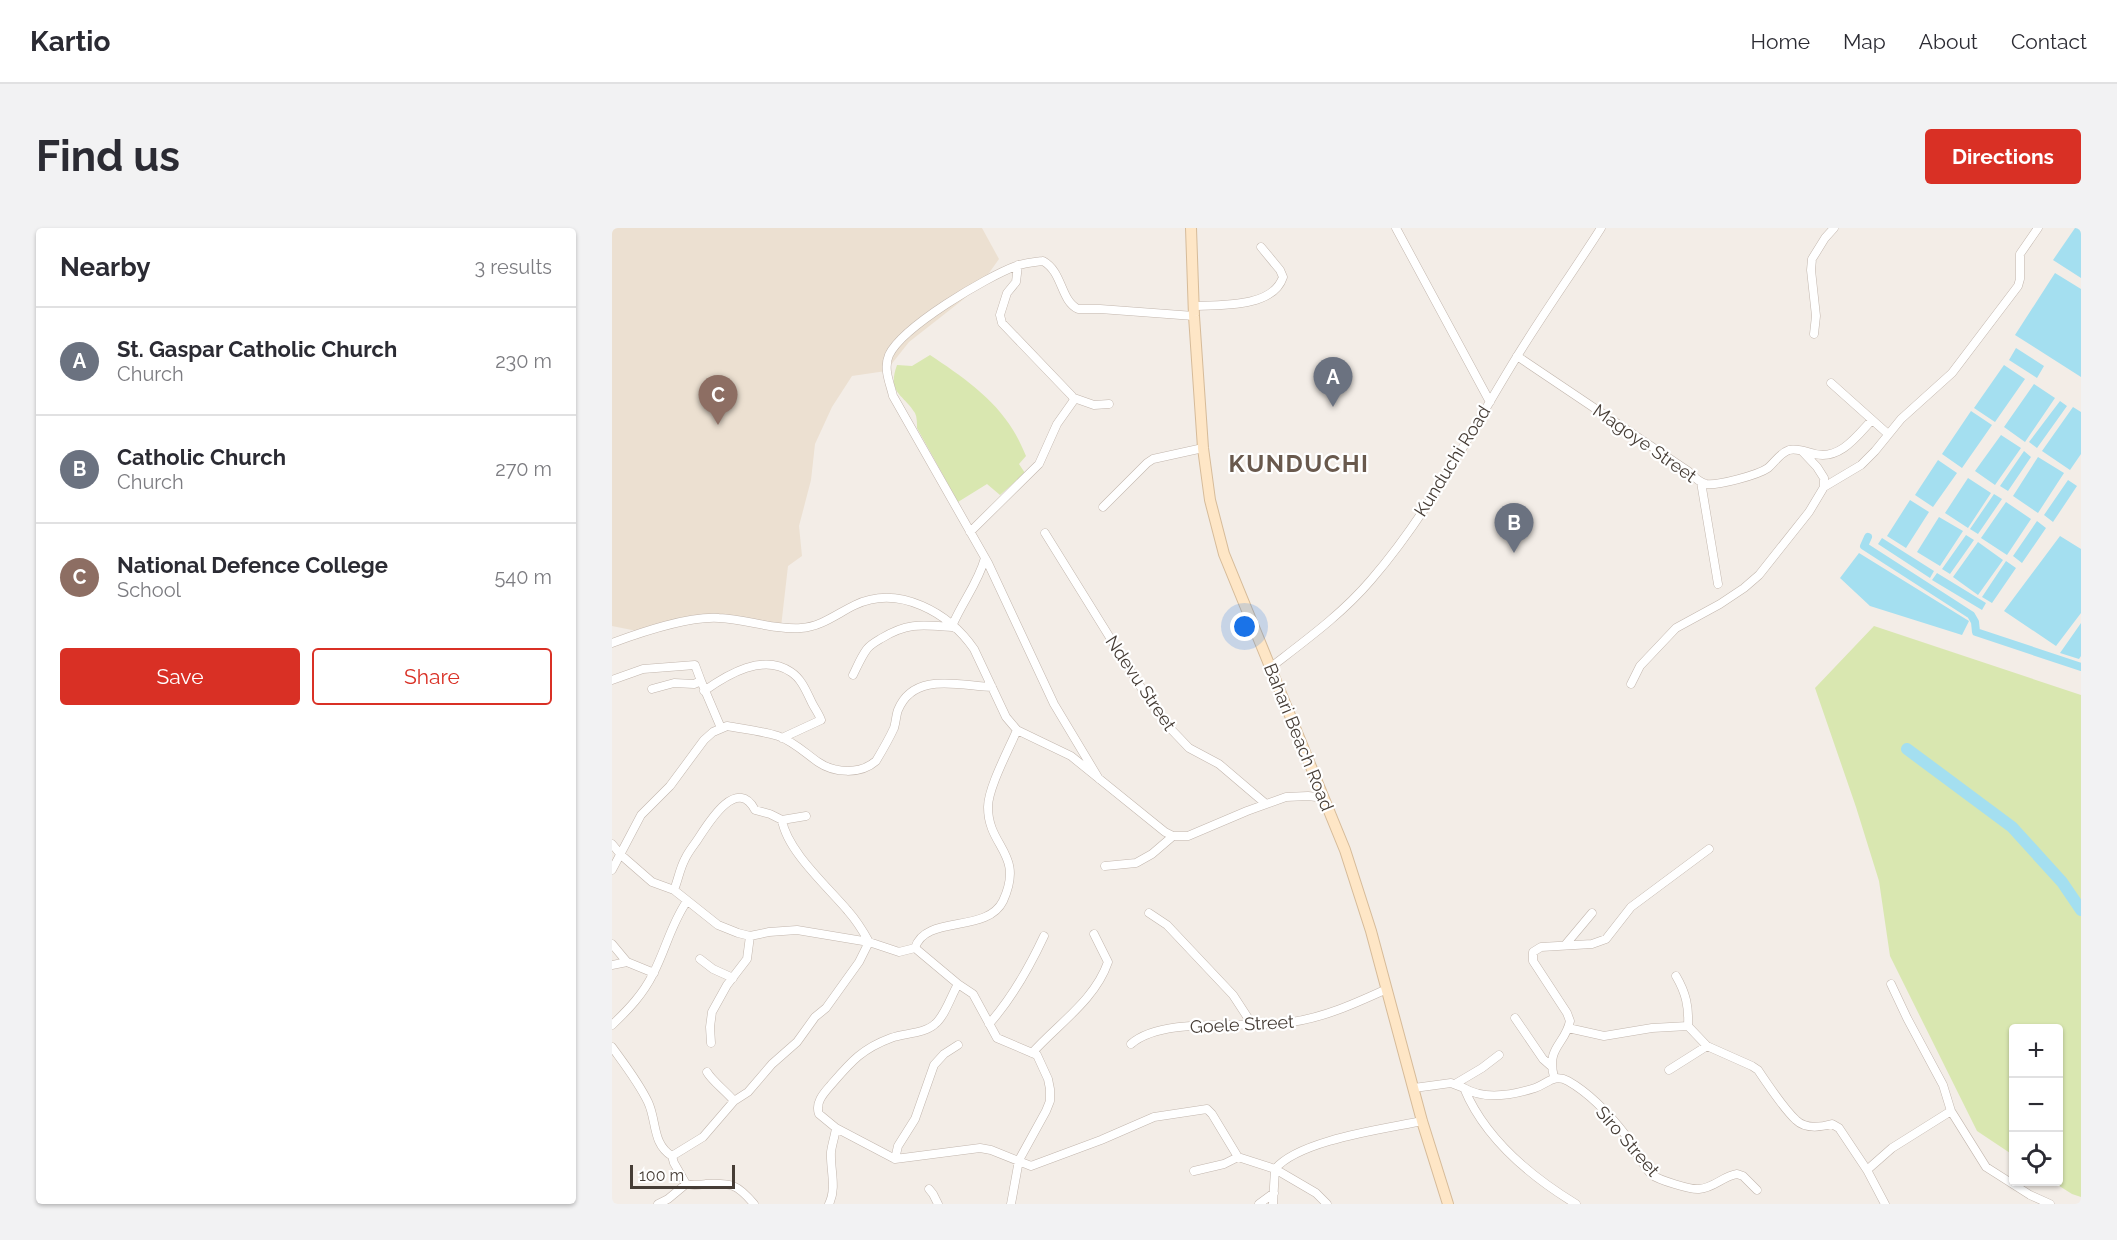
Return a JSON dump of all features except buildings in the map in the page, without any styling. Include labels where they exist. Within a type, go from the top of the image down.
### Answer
[{"type":"street","name":"Bahari Beach Road","points":[[1191,228],[1193,311],[1203,447],[1215,524],[1224,554],[1345,850],[1371,931],[1422,1120],[1448,1204]]},
{"type":"street","points":[[1396,228],[1490,402]]},
{"type":"street","name":"Kunduchi Road","points":[[1271,666],[1331,620],[1370,581],[1395,549],[1436,491],[1517,356],[1601,228]]},
{"type":"street","points":[[1814,334],[1815,297],[1811,270],[1812,259],[1834,228]]},
{"type":"street","points":[[1631,684],[1640,666],[1676,628],[1720,604],[1759,575],[1809,512],[1824,487],[1861,465],[1901,418],[1952,373],[2018,286],[2020,254],[2038,228]]},
{"type":"street","points":[[1099,779],[1054,704],[985,558],[893,396],[886,371],[889,356],[909,332],[945,306],[974,287],[1018,265],[1043,261],[1048,263],[1056,272],[1069,301],[1078,309],[1193,311],[1264,298],[1277,288],[1282,277],[1280,270],[1261,247]]},
{"type":"street","points":[[1018,265],[1016,282],[1007,293],[1000,315],[1002,323],[1074,398],[1094,405],[1108,404]]},
{"type":"street","name":"Magoye Street","points":[[1517,356],[1701,482],[1713,484],[1756,474],[1766,469],[1785,451],[1801,450]]},
{"type":"street","points":[[1831,383],[1888,434]]},
{"type":"street","points":[[970,532],[1039,464],[1057,424],[1073,403],[1074,398]]},
{"type":"street","points":[[1801,450],[1820,455],[1834,454],[1849,444],[1872,421]]},
{"type":"street","points":[[1103,507],[1147,463],[1154,459],[1203,447]]},
{"type":"street","points":[[1801,450],[1824,478],[1824,487]]},
{"type":"street","points":[[1701,482],[1718,584]]},
{"type":"street","name":"Ndevu Street","points":[[1045,533],[1140,686],[1168,726],[1189,748],[1219,764],[1266,804]]},
{"type":"street","points":[[955,628],[953,624],[957,614],[975,584],[985,558]]},
{"type":"street","points":[[612,642],[642,632],[704,618],[803,628],[822,622],[855,604],[877,598],[904,599],[931,610],[967,639],[1006,717],[1017,730],[1071,756],[1173,836],[1188,836],[1286,797],[1324,798]]},
{"type":"street","points":[[853,675],[866,651],[896,629],[925,624],[955,628]]},
{"type":"street","points":[[612,680],[643,669],[695,665],[721,728]]},
{"type":"street","points":[[704,691],[722,679],[752,665],[775,666],[790,671],[808,693],[821,720],[782,738]]},
{"type":"street","points":[[652,689],[675,683],[694,684],[701,681]]},
{"type":"street","points":[[612,870],[641,815],[670,786],[704,740],[721,728],[727,726],[782,738],[825,766],[837,770],[856,770],[871,766],[876,761],[894,727],[898,709],[915,689],[944,682],[992,687]]},
{"type":"street","points":[[915,948],[918,940],[933,931],[987,917],[1002,904],[1011,882],[1011,869],[990,824],[988,803],[1017,730]]},
{"type":"street","points":[[674,890],[685,858],[712,817],[733,799],[744,798],[752,804],[755,810],[782,820],[807,816]]},
{"type":"street","points":[[782,820],[783,827],[792,843],[809,868],[855,919],[869,942]]},
{"type":"street","points":[[1105,866],[1136,863],[1152,854],[1173,836]]},
{"type":"street","points":[[612,843],[621,855],[652,882],[674,890],[718,925],[750,936],[797,930],[869,942],[899,952],[915,948]]},
{"type":"street","points":[[1455,1084],[1481,1096],[1491,1096],[1534,1088],[1554,1077],[1551,1066],[1552,1055],[1568,1028],[1569,1017],[1532,958],[1533,952],[1538,948],[1566,944],[1592,944],[1606,939],[1631,908],[1709,849]]},
{"type":"street","points":[[612,1025],[641,995],[654,973],[671,927],[687,901]]},
{"type":"street","points":[[1149,913],[1167,925],[1233,995],[1256,1026]]},
{"type":"street","points":[[1566,944],[1592,913]]},
{"type":"street","points":[[1032,1053],[1050,1032],[1081,1005],[1098,986],[1108,962],[1094,934]]},
{"type":"street","points":[[711,1043],[712,1012],[718,998],[747,959],[750,936]]},
{"type":"street","points":[[989,1024],[1026,974],[1044,936]]},
{"type":"street","points":[[672,1156],[703,1137],[734,1101],[748,1092],[772,1064],[797,1042],[815,1017],[826,1008],[859,962],[869,942]]},
{"type":"street","points":[[612,944],[627,962],[654,973]]},
{"type":"street","points":[[915,948],[973,994],[1001,1041],[1032,1053],[1040,1059],[1048,1078],[1050,1101],[1019,1160],[1011,1204]]},
{"type":"street","points":[[700,959],[713,969],[734,978]]},
{"type":"street","points":[[612,965],[627,962]]},
{"type":"street","points":[[1676,976],[1684,990],[1689,1010],[1688,1026],[1707,1046],[1758,1070],[1798,1122],[1811,1127],[1836,1125],[1868,1170],[1885,1204]]},
{"type":"street","points":[[958,984],[937,1023],[931,1027],[892,1037],[858,1054],[824,1092],[819,1100],[817,1111],[836,1128],[895,1159],[980,1148],[1031,1166],[1154,1117],[1207,1109],[1238,1157],[1275,1169],[1316,1193],[1328,1204]]},
{"type":"street","points":[[1892,984],[1907,1018],[1943,1085],[1951,1111],[1986,1167],[2030,1195],[2050,1204]]},
{"type":"street","name":"Goele Street","points":[[1131,1044],[1159,1031],[1184,1026],[1256,1026],[1320,1017],[1387,989]]},
{"type":"street","points":[[1515,1018],[1543,1059],[1551,1066]]},
{"type":"street","points":[[1568,1028],[1604,1036],[1652,1028],[1688,1026]]},
{"type":"street","points":[[895,1159],[898,1146],[915,1119],[933,1065],[958,1045]]},
{"type":"street","points":[[1669,1070],[1707,1046]]},
{"type":"street","points":[[612,1047],[633,1076],[649,1104],[660,1145],[672,1156],[686,1184],[736,1186],[754,1204]]},
{"type":"street","points":[[1414,1088],[1455,1084],[1499,1055]]},
{"type":"street","points":[[707,1072],[710,1078],[722,1087],[734,1101]]},
{"type":"street","name":"Siro Street","points":[[1554,1077],[1567,1080],[1609,1114],[1653,1176],[1688,1189],[1701,1190],[1713,1186],[1730,1175],[1737,1174],[1743,1176],[1757,1190]]},
{"type":"street","points":[[1464,1089],[1473,1109],[1491,1134],[1530,1173],[1576,1204]]},
{"type":"street","points":[[1868,1170],[1892,1148],[1951,1111]]},
{"type":"street","points":[[1273,1204],[1275,1169],[1289,1156],[1314,1144],[1422,1120]]},
{"type":"street","points":[[829,1204],[834,1189],[831,1178],[831,1152],[836,1128]]},
{"type":"street","points":[[1194,1171],[1224,1164],[1238,1157]]},
{"type":"street","points":[[658,1204],[686,1184]]},
{"type":"street","points":[[928,1189],[938,1204]]},
{"type":"street","points":[[1259,1204],[1274,1193]]},
{"type":"shaded area","points":[[612,228],[982,228],[999,259],[979,287],[909,342],[886,371],[852,376],[832,407],[815,444],[811,480],[799,526],[802,556],[788,566],[781,627],[699,617],[637,631],[612,626]]},
{"type":"green space","points":[[930,355],[986,397],[1005,418],[1018,439],[1026,456],[1019,464],[1025,473],[1000,495],[987,484],[958,502],[917,428],[915,413],[897,392],[894,374],[897,365],[912,366]]},
{"type":"green space","points":[[1874,626],[2081,695],[2081,1197],[2059,1186],[2063,1186],[2063,1024],[2009,1024],[2009,1152],[1977,1131],[1890,956],[1879,881],[1815,688]]},
{"type":"water","points":[[2075,228],[2081,228],[2081,278],[2053,260]]},
{"type":"water","points":[[2055,273],[2081,289],[2081,377],[2015,335]]},
{"type":"water","points":[[2016,348],[2044,366],[2037,378],[2009,360]]},
{"type":"water","points":[[2004,365],[2025,379],[1995,422],[1974,408]]},
{"type":"water","points":[[2034,384],[2055,398],[2025,442],[2004,427]]},
{"type":"water","points":[[2060,401],[2067,406],[2037,448],[2029,442]]},
{"type":"water","points":[[2073,407],[2081,412],[2081,454],[2070,470],[2042,451]]},
{"type":"water","points":[[1971,411],[1992,425],[1962,468],[1942,454]]},
{"type":"water","points":[[2001,435],[2021,448],[1995,485],[1975,471]]},
{"type":"water","points":[[2024,451],[2031,457],[2008,491],[2000,486]]},
{"type":"water","points":[[2038,457],[2064,473],[2038,513],[2013,496]]},
{"type":"water","points":[[1938,460],[1957,473],[1933,507],[1915,495]]},
{"type":"water","points":[[1968,478],[1991,493],[1968,528],[1945,513]]},
{"type":"water","points":[[2068,480],[2077,486],[2053,522],[2044,515]]},
{"type":"water","points":[[1994,494],[2002,499],[1978,534],[1970,529]]},
{"type":"water","points":[[1910,500],[1929,512],[1906,548],[1887,536]]},
{"type":"water","points":[[2006,502],[2031,519],[2007,555],[1981,538]]},
{"type":"water","points":[[1939,517],[1963,531],[1940,566],[1917,552]]},
{"type":"water","points":[[2037,521],[2046,528],[2022,563],[2013,556]]},
{"type":"water","points":[[1966,535],[1974,540],[1950,574],[1942,569]]},
{"type":"water","points":[[2060,536],[2081,549],[2081,613],[2056,646],[2004,611]]},
{"type":"water","points":[[1882,538],[1934,571],[1930,578],[1878,544]]},
{"type":"water","points":[[1978,542],[2003,560],[1978,595],[1953,577]]},
{"type":"water","points":[[1859,553],[1969,621],[1962,635],[1870,606],[1840,578]]},
{"type":"water","points":[[2006,561],[2016,568],[1992,603],[1982,597]]},
{"type":"water","points":[[1937,573],[1986,603],[1982,610],[1932,580]]},
{"type":"water","points":[[2081,623],[2081,656],[2079,659],[2060,653]]},
{"type":"waterway","points":[[1868,537],[1864,546],[1971,615],[1975,622],[1976,632],[2081,667]]},
{"type":"waterway","points":[[1907,749],[2012,827],[2062,882],[2081,910]]},
{"type":"place","name":"St. Gaspar Catholic Church","points":[[1333,407]]},
{"type":"place","name":"National Defence College","points":[[718,425]]},
{"type":"place","name":"Catholic Church","points":[[1514,553]]},
{"type":"district","name":"KUNDUCHI","points":[[1299,463]]}]
